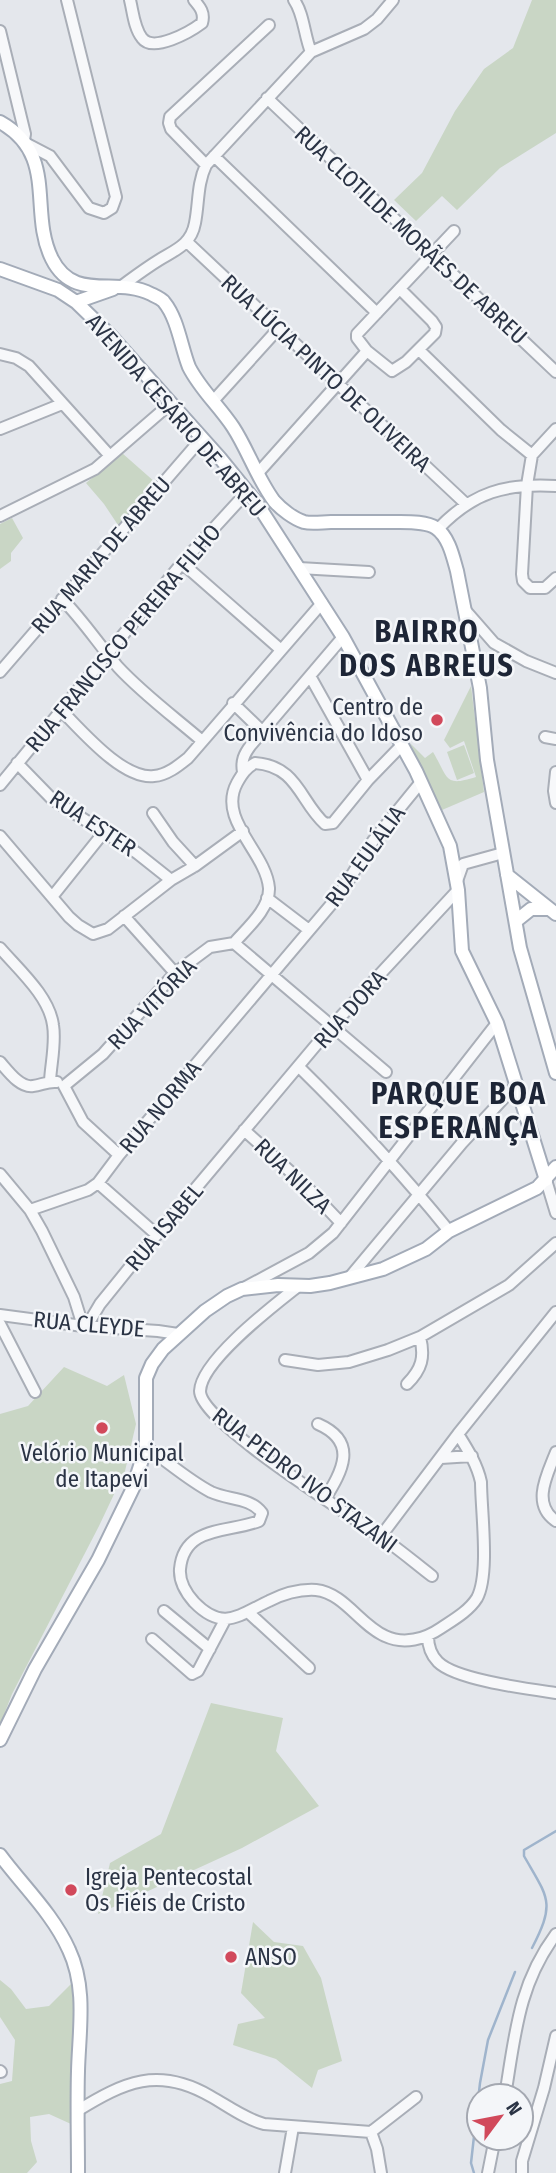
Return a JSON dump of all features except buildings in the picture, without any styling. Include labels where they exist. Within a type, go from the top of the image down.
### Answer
[{"type":"main road","points":[[2,126],[26,142],[37,173],[48,250],[61,274],[81,285],[123,285],[164,301],[189,366],[241,440],[275,503],[305,522]]},
{"type":"main road","name":"AVENIDA CESÁRIO DE ABREU","points":[[0,269],[58,290],[76,302],[111,336],[247,492],[275,529],[343,637],[440,821],[451,851],[458,885],[462,951],[497,1023],[546,1180]]},
{"type":"main road","points":[[76,302],[123,285]]},
{"type":"main road","points":[[275,529],[277,523],[283,520],[426,524],[438,529],[453,554],[480,688],[487,760],[520,948],[556,1073]]},
{"type":"main road","points":[[507,875],[553,907]]},
{"type":"main road","points":[[516,921],[531,909],[553,907]]},
{"type":"main road","points":[[0,1740],[35,1669],[98,1560],[133,1488],[146,1447],[146,1378],[163,1349],[215,1302],[242,1289],[278,1285],[297,1287],[367,1275],[426,1249],[449,1231],[537,1188],[556,1167]]},
{"type":"main road","points":[[0,1855],[62,1935],[77,1971],[81,2022],[77,2111],[78,2173]]},
{"type":"street","points":[[0,31],[26,142],[50,156],[89,208],[104,213],[113,208],[116,197],[67,0]]},
{"type":"street","points":[[130,0],[139,33],[145,41],[153,44],[176,37],[202,23],[202,12],[194,0]]},
{"type":"street","points":[[294,0],[299,8],[305,38],[311,52]]},
{"type":"street","points":[[123,285],[176,252],[187,242],[195,225],[200,178],[206,165],[267,98],[311,52],[364,29],[377,19],[393,0]]},
{"type":"street","points":[[206,165],[171,129],[170,117],[269,25]]},
{"type":"street","name":"RUA CLOTILDE MORÃES DE ABREU","points":[[267,98],[556,372]]},
{"type":"street","points":[[214,156],[377,313]]},
{"type":"street","points":[[400,289],[436,327],[435,333],[419,350],[392,371],[367,351],[357,338],[358,334],[377,313],[454,232]]},
{"type":"street","name":"RUA LÚCIA PINTO DE OLIVEIRA","points":[[187,242],[466,503]]},
{"type":"street","points":[[214,401],[279,328]]},
{"type":"street","points":[[419,350],[500,430],[532,456]]},
{"type":"street","points":[[258,473],[367,351]]},
{"type":"street","points":[[0,354],[16,358],[29,366],[110,456]]},
{"type":"street","points":[[0,429],[62,404]]},
{"type":"street","points":[[0,516],[85,476],[170,404]]},
{"type":"street","points":[[553,581],[545,588],[534,589],[523,581],[522,566],[527,485],[532,456],[556,429]]},
{"type":"street","name":"RUA MARIA DE ABREU","points":[[0,672],[202,438]]},
{"type":"street","points":[[438,529],[466,503],[501,490],[527,485],[556,486]]},
{"type":"street","name":"RUA FRANCISCO PEREIRA FILHO","points":[[0,785],[183,563],[247,492]]},
{"type":"street","points":[[183,563],[280,649]]},
{"type":"street","points":[[299,568],[369,572]]},
{"type":"street","points":[[62,599],[137,686],[201,740]]},
{"type":"street","points":[[61,710],[116,761],[145,777],[157,776],[188,758],[322,603]]},
{"type":"street","points":[[464,608],[494,643],[526,661],[556,673]]},
{"type":"street","points":[[243,772],[244,754],[343,637]]},
{"type":"street","points":[[310,676],[368,780]]},
{"type":"street","points":[[233,703],[262,731]]},
{"type":"street","points":[[386,1072],[234,943],[255,919],[267,898],[269,888],[260,861],[233,811],[231,801],[243,772],[256,763],[273,766],[303,793],[319,819],[325,824],[332,823],[402,745]]},
{"type":"street","name":"RUA ESTER","points":[[18,763],[52,799],[137,853],[171,880]]},
{"type":"street","points":[[556,772],[556,803]]},
{"type":"street","name":"RUA EULÁLIA","points":[[271,975],[340,894],[373,841],[421,782]]},
{"type":"street","points":[[153,813],[173,842],[195,866]]},
{"type":"street","points":[[0,836],[78,925],[93,934],[108,929],[171,880],[243,831]]},
{"type":"street","points":[[52,897],[104,832]]},
{"type":"street","points":[[451,851],[463,864]]},
{"type":"street","points":[[458,885],[459,870],[463,864],[503,853]]},
{"type":"street","name":"RUA DORA","points":[[244,1130],[332,1026],[458,885]]},
{"type":"street","points":[[267,898],[309,930]]},
{"type":"street","points":[[124,916],[176,973]]},
{"type":"street","name":"RUA VITÓRIA","points":[[64,1086],[103,1054],[176,973],[211,947],[234,943]]},
{"type":"street","points":[[0,948],[44,1000],[50,1012],[54,1039],[50,1081]]},
{"type":"street","name":"RUA NORMA","points":[[30,1210],[77,1195],[98,1183],[271,975]]},
{"type":"street","points":[[242,1289],[321,1244],[341,1223],[497,1023]]},
{"type":"street","points":[[0,1062],[26,1086],[50,1081],[64,1086],[83,1122],[119,1155]]},
{"type":"street","points":[[299,1067],[368,1136],[449,1231]]},
{"type":"street","points":[[349,1278],[462,1143],[517,1084]]},
{"type":"street","name":"RUA NILZA","points":[[244,1130],[304,1184],[341,1223]]},
{"type":"street","name":"RUA ISABEL","points":[[85,1326],[100,1304],[244,1130]]},
{"type":"street","points":[[0,1174],[30,1210],[74,1297],[85,1326]]},
{"type":"street","points":[[546,1180],[556,1213]]},
{"type":"street","points":[[98,1183],[157,1235]]},
{"type":"street","points":[[285,1360],[318,1365],[349,1362],[419,1337],[509,1285],[556,1243]]},
{"type":"street","name":"RUA PEDRO IVO STAZANI","points":[[297,1287],[251,1324],[218,1358],[204,1377],[200,1388],[201,1400],[223,1424],[325,1499],[381,1536],[432,1576]]},
{"type":"street","points":[[381,1536],[458,1434],[556,1312]]},
{"type":"street","name":"RUA CLEYDE","points":[[0,1315],[178,1334]]},
{"type":"street","points":[[0,1324],[35,1392]]},
{"type":"street","points":[[407,1384],[420,1369],[423,1360],[419,1337]]},
{"type":"street","points":[[318,1424],[338,1439],[344,1456],[338,1477],[325,1499]]},
{"type":"street","points":[[146,1447],[200,1486],[214,1493],[254,1504],[262,1513],[259,1521],[252,1524],[206,1534],[190,1545],[183,1555],[180,1575],[187,1593],[202,1609],[225,1620],[239,1618],[286,1594],[325,1591],[386,1637],[413,1640],[428,1636],[472,1605],[481,1590],[481,1482],[472,1456],[458,1434]]},
{"type":"street","points":[[556,1452],[546,1477],[542,1497],[544,1510],[556,1521]]},
{"type":"street","points":[[441,1458],[472,1456]]},
{"type":"street","points":[[164,1611],[210,1649]]},
{"type":"street","points":[[249,1613],[309,1668]]},
{"type":"street","points":[[152,1639],[192,1674],[198,1671],[225,1620]]},
{"type":"street","points":[[428,1636],[430,1648],[440,1664],[492,1683],[556,1693]]},
{"type":"street","points":[[507,2082],[523,1995],[556,1934]]},
{"type":"street","points":[[522,2173],[522,2161],[556,2036]]},
{"type":"street","points":[[77,2111],[126,2084],[156,2080],[192,2086],[248,2119],[264,2123],[371,2132],[416,2096]]},
{"type":"street","points":[[285,2173],[293,2127]]},
{"type":"street","points":[[371,2132],[381,2173]]},
{"type":"street","points":[[488,2173],[492,2152]]},
{"type":"green space","points":[[532,0],[556,0],[556,133],[500,168],[457,210],[442,196],[416,221],[394,200],[422,173],[455,111],[484,69],[513,48]]},
{"type":"green space","points":[[122,453],[156,483],[120,528],[86,483]]},
{"type":"green space","points":[[12,518],[23,538],[11,553],[11,561],[0,569],[0,524]]},
{"type":"green space","points":[[471,686],[484,792],[442,810],[410,743],[425,758],[433,752],[445,774],[453,781],[476,777],[464,741],[450,748],[444,740]]},
{"type":"green space","points":[[464,745],[474,773],[457,780],[447,752]]},
{"type":"green space","points":[[64,1367],[107,1386],[124,1375],[136,1424],[125,1471],[12,1694],[0,1725],[0,1414],[28,1406]]},
{"type":"green space","points":[[211,1703],[283,1718],[276,1751],[319,1806],[242,1848],[98,1914],[110,1863],[161,1834]]},
{"type":"green space","points":[[253,1922],[274,1942],[303,1946],[321,1978],[342,2061],[318,2070],[312,2088],[276,2059],[233,2045],[238,2024],[265,2018],[241,1993]]},
{"type":"green space","points":[[0,1980],[11,1989],[26,2009],[49,2006],[71,1984],[74,2003],[71,2124],[49,2114],[30,2117],[31,2141],[37,2162],[27,2173],[0,2173],[0,2084],[12,2081],[15,2040],[0,2017]]},
{"type":"waterway","points":[[532,1948],[544,1920],[546,1900],[524,1856],[524,1850],[556,1831]]},
{"type":"waterway","points":[[474,2173],[471,2163],[488,2040],[515,1972]]},
{"type":"place","name":"Centro de Convivência do Idoso","points":[[437,720]]},
{"type":"place","name":"Velório Municipal de Itapevi","points":[[102,1428]]},
{"type":"place","name":"Igreja Pentecostal Os Fiéis de Cristo","points":[[71,1890]]},
{"type":"place","name":"ANSO","points":[[231,1957]]},
{"type":"district","name":"BAIRRO DOS ABREUS","points":[[427,649]]},
{"type":"district","name":"PARQUE BOA ESPERANÇA","points":[[459,1111]]}]
